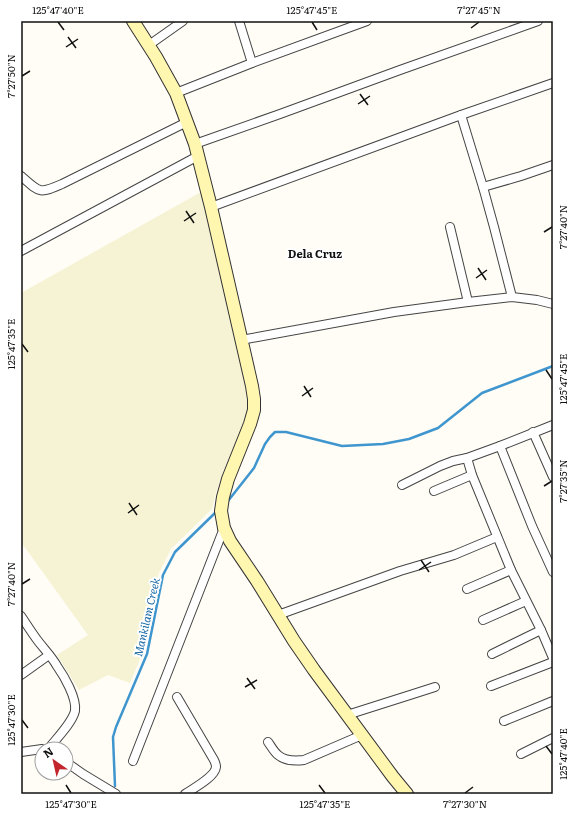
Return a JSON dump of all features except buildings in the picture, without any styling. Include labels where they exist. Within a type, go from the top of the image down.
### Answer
[{"type":"street","points":[[133,21],[149,45],[176,93],[195,144],[252,386],[254,410],[228,479],[223,497],[221,511],[224,528],[230,541],[314,670],[407,794]]},
{"type":"street","points":[[149,45],[183,21]]},
{"type":"street","points":[[239,21],[252,63]]},
{"type":"street","points":[[176,93],[252,63],[367,21]]},
{"type":"street","points":[[195,144],[538,21]]},
{"type":"street","points":[[211,207],[461,115],[553,83]]},
{"type":"street","points":[[461,115],[483,187],[512,297]]},
{"type":"street","points":[[21,176],[36,189],[45,191],[187,122]]},
{"type":"street","points":[[21,252],[198,156]]},
{"type":"street","points":[[483,187],[553,165]]},
{"type":"street","points":[[450,227],[468,302]]},
{"type":"street","points":[[241,340],[394,312],[468,302],[512,297],[537,300],[553,304]]},
{"type":"street","points":[[402,485],[440,466],[500,446],[553,424]]},
{"type":"street","points":[[533,432],[553,477]]},
{"type":"street","points":[[500,446],[532,526],[553,572]]},
{"type":"street","points":[[467,458],[472,475],[511,570],[541,630],[553,658]]},
{"type":"street","points":[[434,491],[472,475]]},
{"type":"street","points":[[133,761],[224,528]]},
{"type":"street","points":[[278,615],[400,570],[454,555],[497,537]]},
{"type":"street","points":[[467,589],[511,570]]},
{"type":"street","points":[[483,620],[526,601]]},
{"type":"street","points":[[21,616],[57,665],[74,698],[75,711],[70,720],[53,741]]},
{"type":"street","points":[[492,654],[541,630]]},
{"type":"street","points":[[21,675],[49,655]]},
{"type":"street","points":[[491,686],[553,662]]},
{"type":"street","points":[[347,714],[435,687]]},
{"type":"street","points":[[177,697],[214,760],[216,766],[215,771],[210,777],[185,794]]},
{"type":"street","points":[[504,721],[553,701]]},
{"type":"street","points":[[268,742],[278,755],[289,760],[296,761],[304,760],[362,735]]},
{"type":"street","points":[[521,754],[553,738]]},
{"type":"street","points":[[21,752],[34,750]]},
{"type":"street","points":[[74,767],[116,794]]},
{"type":"shaded area","points":[[201,192],[248,396],[248,410],[223,472],[212,509],[171,549],[159,573],[143,652],[130,683],[108,675],[79,690],[57,655],[88,635],[21,542],[21,293]]},
{"type":"waterway","name":"Mankilam Creek","points":[[228,501],[254,468],[265,444],[275,432],[286,432],[342,446],[383,444],[409,439],[438,428],[482,393],[553,366]]},
{"type":"waterway","name":"Mankilam Creek","points":[[115,786],[113,737],[147,654],[163,575],[175,552],[215,513]]},
{"type":"district","name":"Dela Cruz","points":[[315,253]]}]
